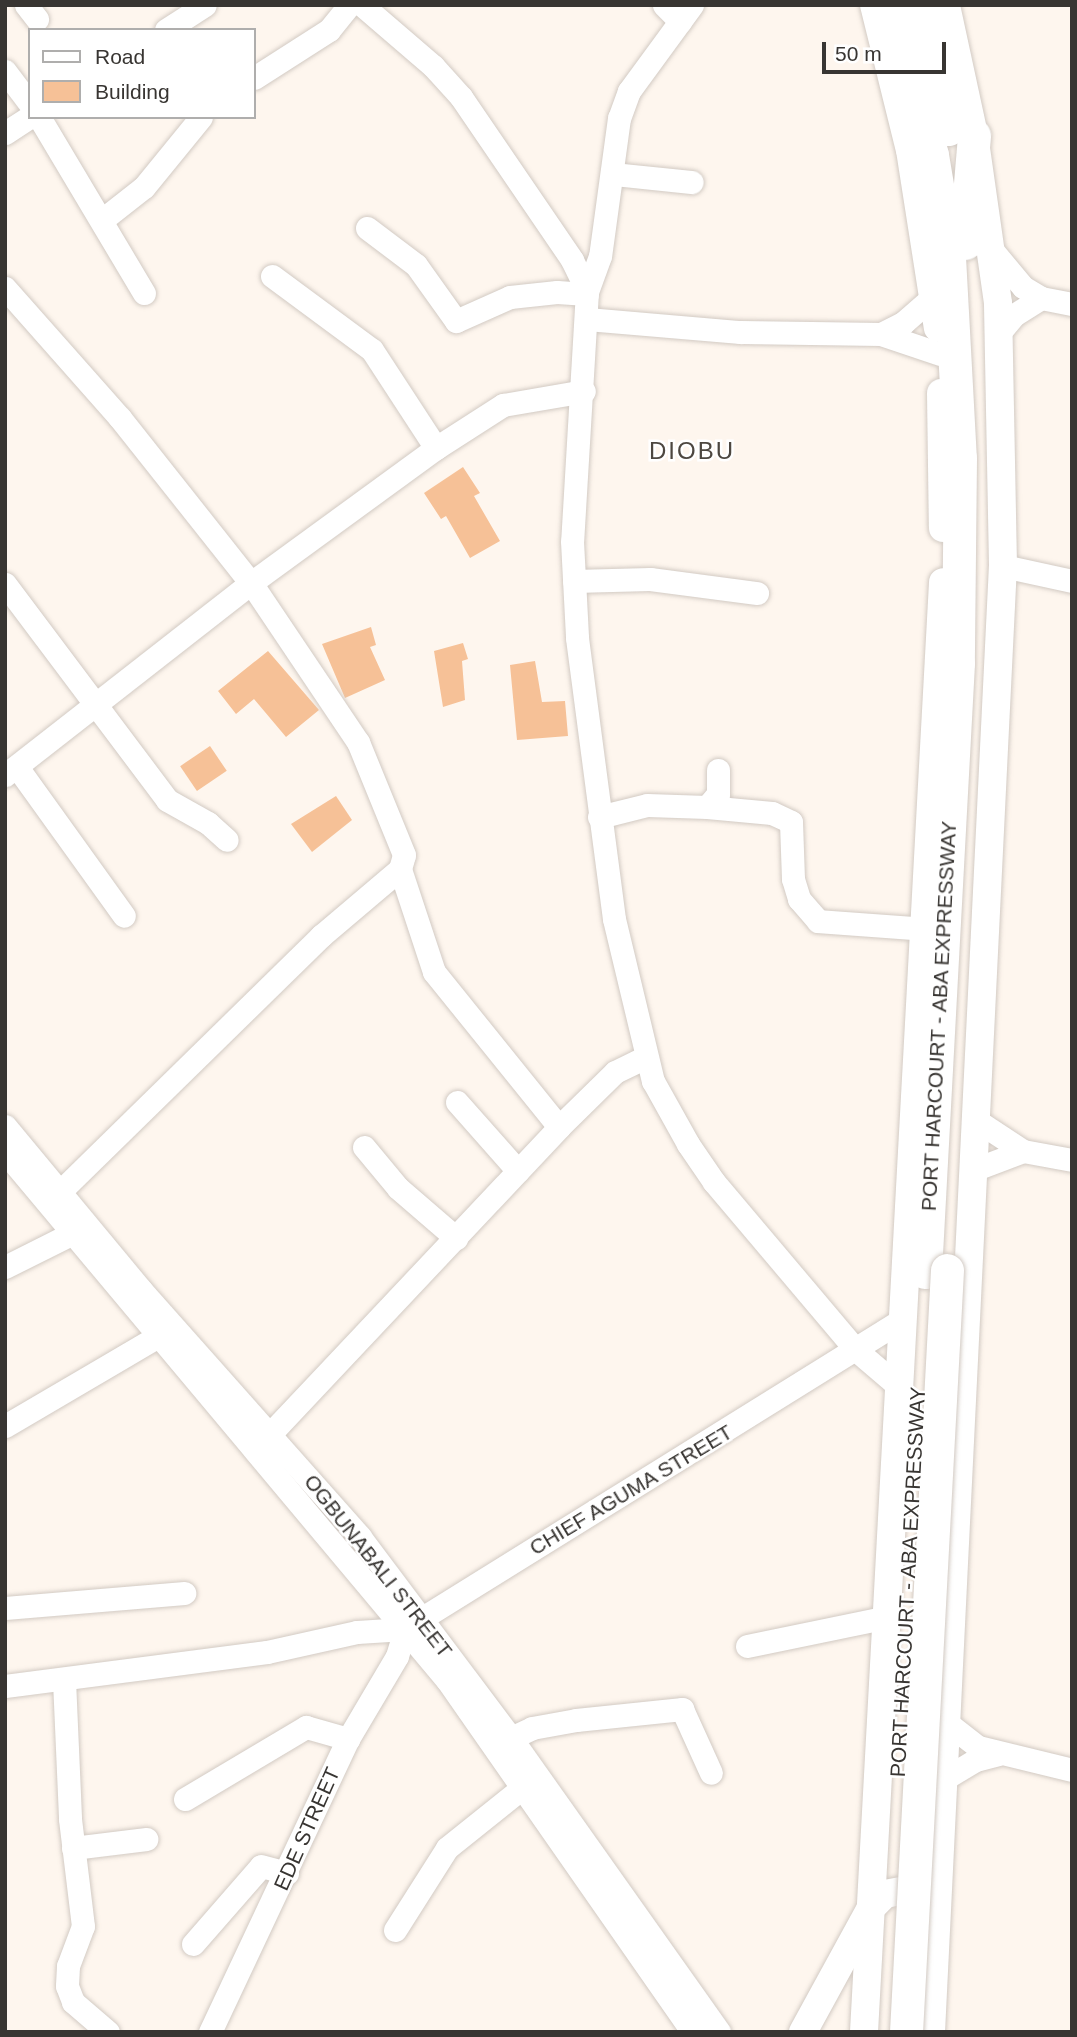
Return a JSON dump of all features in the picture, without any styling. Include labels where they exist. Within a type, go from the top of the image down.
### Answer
[{"type":"highway","name":"PORT HARCOURT - ABA EXPRESSWAY","points":[[884,2032],[983,529],[977,359],[978,246],[930,54],[921,5]]},
{"type":"highway","name":"PORT HARCOURT - ABA EXPRESSWAY","points":[[897,19],[932,155],[944,298],[960,610],[906,2032]]},
{"type":"highway","points":[[974,135],[978,246]]},
{"type":"highway","points":[[910,150],[926,187],[944,298]]},
{"type":"main road","points":[[874,5],[910,150]]},
{"type":"main road","points":[[947,5],[974,135]]},
{"type":"main road","points":[[931,2032],[1003,566],[999,333],[978,246]]},
{"type":"main road","points":[[864,2032],[900,1321],[926,929],[943,574],[940,354],[944,298]]},
{"type":"main road","points":[[803,2032],[871,1908],[885,1894],[905,1890],[925,1896],[939,1909]]},
{"type":"street","points":[[169,28],[205,5]]},
{"type":"street","points":[[256,77],[329,30],[349,5]]},
{"type":"street","points":[[362,5],[433,66],[461,97],[572,260],[587,292]]},
{"type":"street","points":[[679,10],[629,91],[619,118],[614,174],[600,256],[587,292],[584,391],[572,541],[599,817],[614,919],[653,1082],[714,1182],[856,1350],[897,1385]]},
{"type":"street","points":[[5,71],[28,101]]},
{"type":"street","points":[[5,133],[28,118]]},
{"type":"street","points":[[40,119],[144,293]]},
{"type":"street","points":[[102,220],[144,187],[199,119]]},
{"type":"street","points":[[614,174],[692,182]]},
{"type":"street","points":[[367,228],[416,265],[456,321],[510,297],[587,292]]},
{"type":"street","points":[[978,246],[1023,287],[1041,298],[1072,304]]},
{"type":"street","points":[[272,276],[372,350],[436,448]]},
{"type":"street","points":[[5,288],[120,418],[251,583],[358,742],[400,838],[404,855],[400,869],[321,936],[60,1192]]},
{"type":"street","points":[[881,334],[944,298]]},
{"type":"street","points":[[999,333],[1014,315],[1041,298]]},
{"type":"street","points":[[587,320],[740,331],[881,334],[940,354]]},
{"type":"street","points":[[124,916],[11,771],[251,583],[436,448],[503,405],[584,391]]},
{"type":"street","points":[[1003,566],[1072,582]]},
{"type":"street","points":[[574,581],[650,579],[757,593]]},
{"type":"street","points":[[5,584],[167,800],[227,840]]},
{"type":"street","points":[[707,807],[718,794],[718,770]]},
{"type":"street","points":[[599,817],[647,805],[772,813],[791,822],[793,878],[799,899],[818,921],[926,929]]},
{"type":"street","points":[[400,869],[434,972],[559,1127]]},
{"type":"street","points":[[270,1434],[559,1127],[615,1072],[646,1056]]},
{"type":"street","points":[[457,1101],[518,1171]]},
{"type":"street","points":[[975,1120],[1023,1151],[1072,1160]]},
{"type":"street","name":"OGBUNABALI STREET","points":[[5,1126],[270,1434],[414,1623],[523,1788],[693,2032]]},
{"type":"street","points":[[365,1147],[398,1188],[456,1238]]},
{"type":"street","points":[[973,1170],[1023,1151]]},
{"type":"street","name":"OGBUNABALI STREET","points":[[5,1152],[157,1337],[414,1623],[511,1738],[719,2032]]},
{"type":"street","points":[[5,1267],[71,1234]]},
{"type":"street","name":"CHIEF AGUMA STREET","points":[[414,1623],[900,1321]]},
{"type":"street","points":[[5,1426],[157,1337]]},
{"type":"street","points":[[5,1608],[184,1593]]},
{"type":"street","points":[[747,1646],[884,1618]]},
{"type":"street","points":[[5,1686],[267,1652],[357,1632],[414,1623]]},
{"type":"street","name":"EDE STREET","points":[[210,2032],[348,1739],[414,1623]]},
{"type":"street","points":[[64,1679],[73,1847],[83,1926],[68,1966],[67,1986],[73,2003],[108,2032]]},
{"type":"street","points":[[511,1738],[532,1728],[576,1720],[682,1709],[712,1773]]},
{"type":"street","points":[[946,1722],[971,1743],[998,1754],[1072,1770]]},
{"type":"street","points":[[185,1799],[306,1727],[348,1739]]},
{"type":"street","points":[[944,1779],[976,1760],[998,1754]]},
{"type":"street","points":[[395,1930],[447,1848],[523,1788]]},
{"type":"street","points":[[73,1847],[146,1839]]},
{"type":"street","points":[[193,1944],[261,1866],[287,1873]]},
{"type":"building","points":[[463,467],[480,493],[474,496],[500,541],[470,558],[446,516],[441,519],[424,493]]},
{"type":"building","points":[[371,627],[376,645],[370,647],[385,680],[345,698],[322,644]]},
{"type":"building","points":[[463,643],[468,659],[462,661],[465,700],[443,707],[434,651]]},
{"type":"building","points":[[268,651],[319,710],[286,737],[254,699],[236,714],[218,691]]},
{"type":"building","points":[[535,661],[542,702],[565,701],[568,736],[517,740],[510,665]]},
{"type":"building","points":[[210,746],[227,771],[197,791],[180,766]]},
{"type":"building","points":[[336,796],[352,820],[312,852],[291,824]]},
{"type":"district","name":"DIOBU","points":[[692,451]]}]
